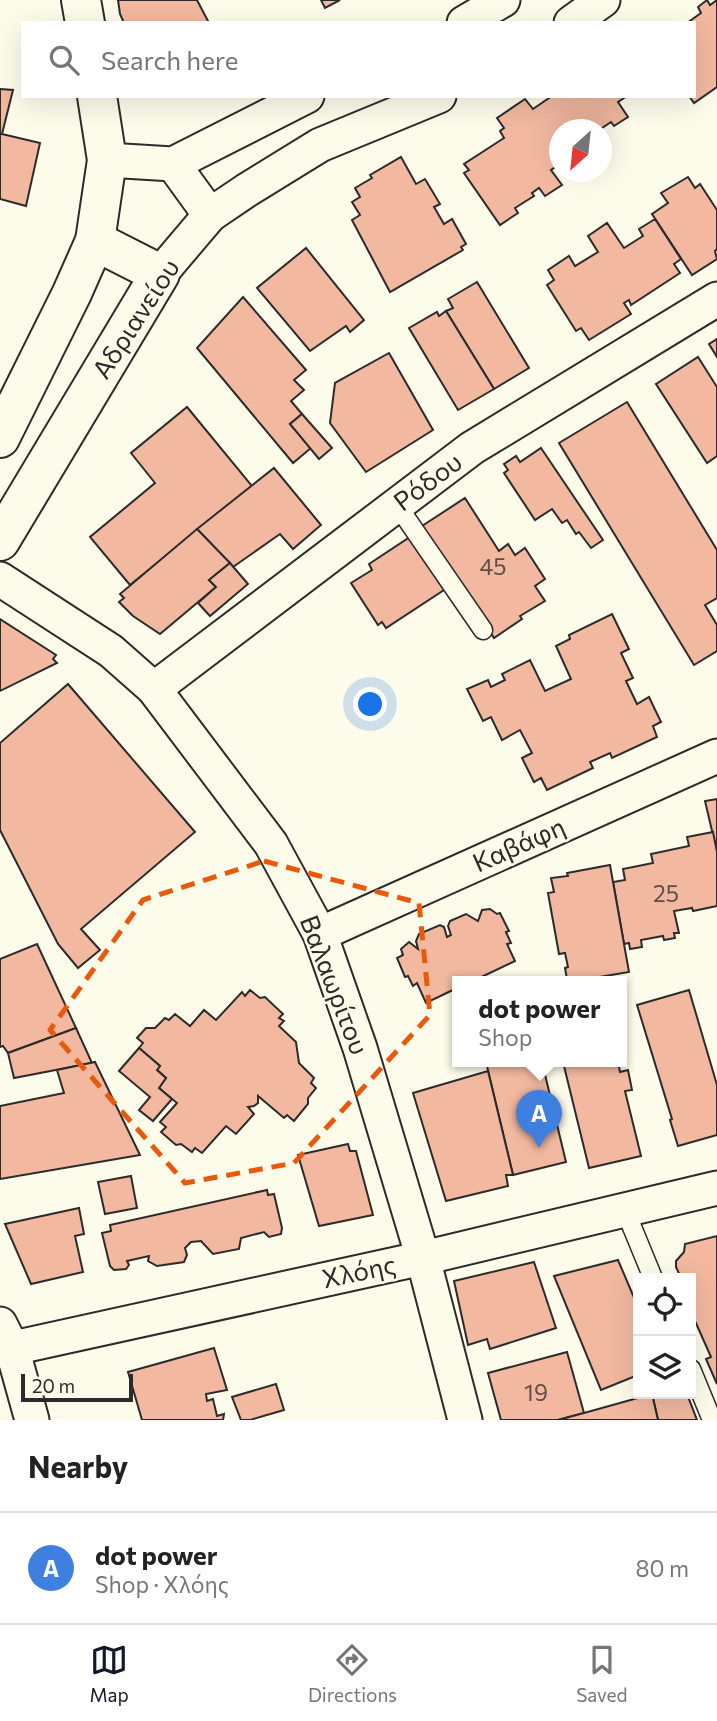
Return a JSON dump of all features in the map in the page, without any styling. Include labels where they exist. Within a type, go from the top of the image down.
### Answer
[{"type":"street","points":[[81,0],[85,21]]},
{"type":"street","points":[[467,21],[503,0]]},
{"type":"street","points":[[0,438],[95,242],[107,160],[97,98]]},
{"type":"street","points":[[107,160],[173,164],[303,98]]},
{"type":"street","name":"Αδριανείου","points":[[0,541],[160,274],[210,215],[320,145],[434,98]]},
{"type":"street","points":[[173,164],[210,215]]},
{"type":"street","points":[[95,242],[160,274]]},
{"type":"street","name":"Ρόδου","points":[[154,689],[472,448],[717,299]]},
{"type":"street","name":"Βαλαωρίτου","points":[[0,579],[111,651],[154,689],[271,844],[320,934],[360,1048],[423,1258],[464,1420]]},
{"type":"street","name":"Καβάφη","points":[[320,934],[717,757]]},
{"type":"street","name":"Χλόης","points":[[4,1341],[423,1258],[717,1188]]},
{"type":"street","points":[[4,1341],[32,1420]]},
{"type":"lane","points":[[397,505],[483,630]]},
{"type":"lane","points":[[625,1210],[651,1273]]},
{"type":"lane","points":[[696,1381],[712,1420]]},
{"type":"highlighted area","points":[[264,861],[419,903],[430,1015],[294,1163],[185,1183],[50,1030],[143,900]]},
{"type":"building","points":[[118,0],[197,0],[208,21],[123,21]]},
{"type":"building","points":[[321,0],[340,0],[325,8]]},
{"type":"building","points":[[707,0],[710,5],[717,0],[717,87],[694,103],[690,98],[696,98],[696,21],[690,21],[701,13],[698,7]]},
{"type":"building","points":[[0,89],[13,90],[2,134],[40,143],[26,206],[0,199]]},
{"type":"building","points":[[549,98],[624,98],[618,102],[628,117],[614,126],[612,119],[549,119],[549,182],[560,182],[562,185],[545,196],[539,188],[532,193],[534,196],[515,208],[518,213],[500,225],[464,173],[469,170],[464,164],[504,138],[500,131],[504,128],[497,118],[525,99],[533,109]]},
{"type":"building","points":[[401,157],[416,184],[425,179],[440,204],[434,207],[444,224],[452,219],[466,244],[461,247],[463,250],[390,292],[352,220],[360,215],[352,202],[360,197],[355,188],[372,178],[370,175]]},
{"type":"building","points":[[688,177],[695,188],[700,184],[717,210],[717,259],[692,275],[652,214],[668,203],[661,193]]},
{"type":"building","points":[[655,219],[681,259],[674,264],[680,273],[631,305],[629,300],[624,303],[631,314],[589,340],[581,328],[576,331],[547,285],[554,280],[548,270],[569,256],[575,266],[598,252],[588,236],[607,223],[624,248],[643,236],[639,229]]},
{"type":"building","points":[[306,248],[364,320],[350,332],[346,326],[310,351],[257,288]]},
{"type":"building","points":[[477,282],[529,368],[494,389],[446,311],[453,308],[448,299]]},
{"type":"building","points":[[243,297],[306,370],[294,380],[304,390],[291,401],[302,414],[290,424],[311,448],[293,463],[197,348]]},
{"type":"building","points":[[446,311],[494,389],[458,410],[409,328],[437,312],[439,316]]},
{"type":"building","points":[[717,339],[717,357],[709,344]]},
{"type":"building","points":[[389,353],[433,430],[366,472],[330,423],[335,383]]},
{"type":"building","points":[[698,357],[717,387],[717,456],[707,463],[656,384]]},
{"type":"building","points":[[627,402],[717,550],[717,598],[705,605],[717,625],[717,651],[694,665],[559,443]]},
{"type":"building","points":[[187,407],[252,486],[130,585],[90,537],[155,483],[131,453]]},
{"type":"building","points":[[302,414],[332,448],[319,459],[290,424]]},
{"type":"building","points":[[541,448],[603,540],[591,548],[579,532],[576,534],[567,520],[562,523],[552,509],[535,520],[504,473],[508,470],[504,464],[516,456],[520,462]]},
{"type":"building","points":[[274,468],[321,525],[293,549],[280,534],[233,567],[197,529]]},
{"type":"building","points":[[465,498],[499,551],[508,544],[515,555],[525,548],[545,579],[535,586],[545,601],[520,616],[522,619],[494,638],[422,526]]},
{"type":"building","points":[[197,529],[230,563],[209,580],[216,587],[160,634],[133,616],[119,602],[124,598],[120,594]]},
{"type":"building","points":[[410,537],[444,590],[386,628],[382,622],[378,625],[351,583],[372,570],[369,564]]},
{"type":"building","points":[[230,563],[248,584],[210,616],[198,603],[216,587],[209,580]]},
{"type":"building","points":[[612,614],[629,649],[621,653],[633,678],[626,681],[637,704],[649,697],[661,722],[653,726],[657,737],[612,758],[610,753],[590,762],[593,768],[547,790],[541,778],[534,782],[522,758],[532,753],[520,730],[502,740],[491,717],[483,721],[467,689],[488,680],[491,687],[505,680],[502,674],[530,660],[545,691],[571,679],[556,646],[570,639],[569,635]]},
{"type":"building","points":[[0,619],[56,655],[53,659],[57,663],[0,691]]},
{"type":"building","points":[[68,684],[195,832],[81,929],[100,950],[78,968],[58,944],[0,830],[0,743]]},
{"type":"building","points":[[717,799],[717,852],[705,801]]},
{"type":"building","points":[[713,832],[717,852],[717,906],[693,911],[692,908],[674,911],[679,933],[674,933],[675,938],[664,940],[663,936],[641,940],[642,947],[630,949],[629,943],[624,944],[613,882],[625,880],[623,869],[653,863],[651,854],[689,846],[687,837]]},
{"type":"building","points":[[610,865],[629,972],[605,976],[566,976],[565,968],[568,967],[565,953],[559,954],[548,893],[554,892],[551,878],[568,876],[567,873]]},
{"type":"building","points":[[490,909],[500,913],[509,931],[506,932],[511,943],[507,944],[515,961],[484,976],[452,976],[452,990],[426,1003],[417,983],[413,986],[408,976],[405,977],[397,958],[403,955],[401,949],[409,942],[418,949],[416,941],[419,934],[440,925],[444,927],[447,937],[451,935],[448,926],[450,921],[466,914],[478,921],[482,910]]},
{"type":"building","points":[[37,944],[76,1028],[8,1053],[3,1046],[0,1047],[0,959]]},
{"type":"building","points":[[250,990],[260,998],[265,997],[283,1014],[279,1018],[284,1021],[279,1026],[296,1042],[299,1063],[314,1078],[311,1083],[316,1088],[308,1098],[308,1104],[294,1121],[287,1115],[284,1118],[258,1096],[258,1103],[248,1107],[254,1114],[236,1134],[226,1126],[202,1153],[195,1148],[192,1152],[181,1144],[176,1145],[161,1132],[166,1127],[160,1122],[177,1103],[159,1088],[166,1078],[157,1070],[160,1066],[139,1048],[143,1043],[137,1038],[146,1028],[155,1028],[165,1018],[169,1020],[175,1014],[190,1026],[204,1010],[216,1020],[242,992],[245,996]]},
{"type":"building","points":[[689,990],[717,1085],[717,1135],[678,1146],[637,1005]]},
{"type":"building","points":[[76,1028],[92,1063],[14,1078],[8,1053]]},
{"type":"building","points":[[139,1048],[160,1066],[157,1070],[166,1078],[159,1088],[172,1099],[153,1121],[139,1110],[150,1097],[119,1071]]},
{"type":"building","points":[[95,1062],[140,1155],[0,1179],[0,1106],[64,1093],[57,1070]]},
{"type":"building","points":[[487,1067],[543,1067],[566,1162],[513,1175]]},
{"type":"building","points":[[564,1067],[619,1067],[620,1072],[628,1070],[632,1090],[625,1091],[641,1156],[589,1168]]},
{"type":"building","points":[[488,1071],[513,1175],[506,1175],[508,1186],[446,1201],[413,1093]]},
{"type":"building","points":[[348,1144],[350,1151],[356,1151],[373,1215],[319,1226],[298,1155]]},
{"type":"building","points":[[131,1176],[137,1208],[105,1214],[98,1182]]},
{"type":"building","points":[[267,1190],[268,1195],[274,1194],[281,1234],[269,1237],[264,1232],[241,1238],[239,1249],[213,1254],[201,1241],[191,1242],[185,1248],[187,1255],[184,1262],[157,1266],[148,1261],[149,1256],[127,1261],[129,1265],[126,1269],[114,1270],[110,1266],[102,1233],[111,1231],[110,1225]]},
{"type":"building","points":[[79,1208],[84,1234],[75,1236],[83,1272],[31,1284],[5,1224]]},
{"type":"building","points":[[717,1236],[717,1384],[706,1359],[711,1357],[696,1323],[696,1273],[679,1273],[676,1267],[676,1261],[684,1252],[685,1244]]},
{"type":"building","points":[[618,1260],[633,1295],[633,1377],[601,1390],[554,1276]]},
{"type":"building","points":[[534,1262],[556,1328],[490,1349],[487,1339],[468,1345],[454,1281]]},
{"type":"building","points":[[214,1348],[227,1390],[206,1394],[207,1401],[213,1399],[217,1416],[224,1414],[223,1420],[142,1420],[128,1372]]},
{"type":"building","points":[[567,1352],[584,1413],[558,1420],[501,1420],[488,1373]]},
{"type":"building","points":[[276,1384],[284,1410],[241,1420],[232,1397]]},
{"type":"building","points":[[634,1399],[653,1399],[658,1420],[558,1420]]},
{"type":"building","points":[[653,1399],[689,1399],[697,1420],[658,1420]]},
{"type":"place","name":"dot power","points":[[539,1148]]}]
